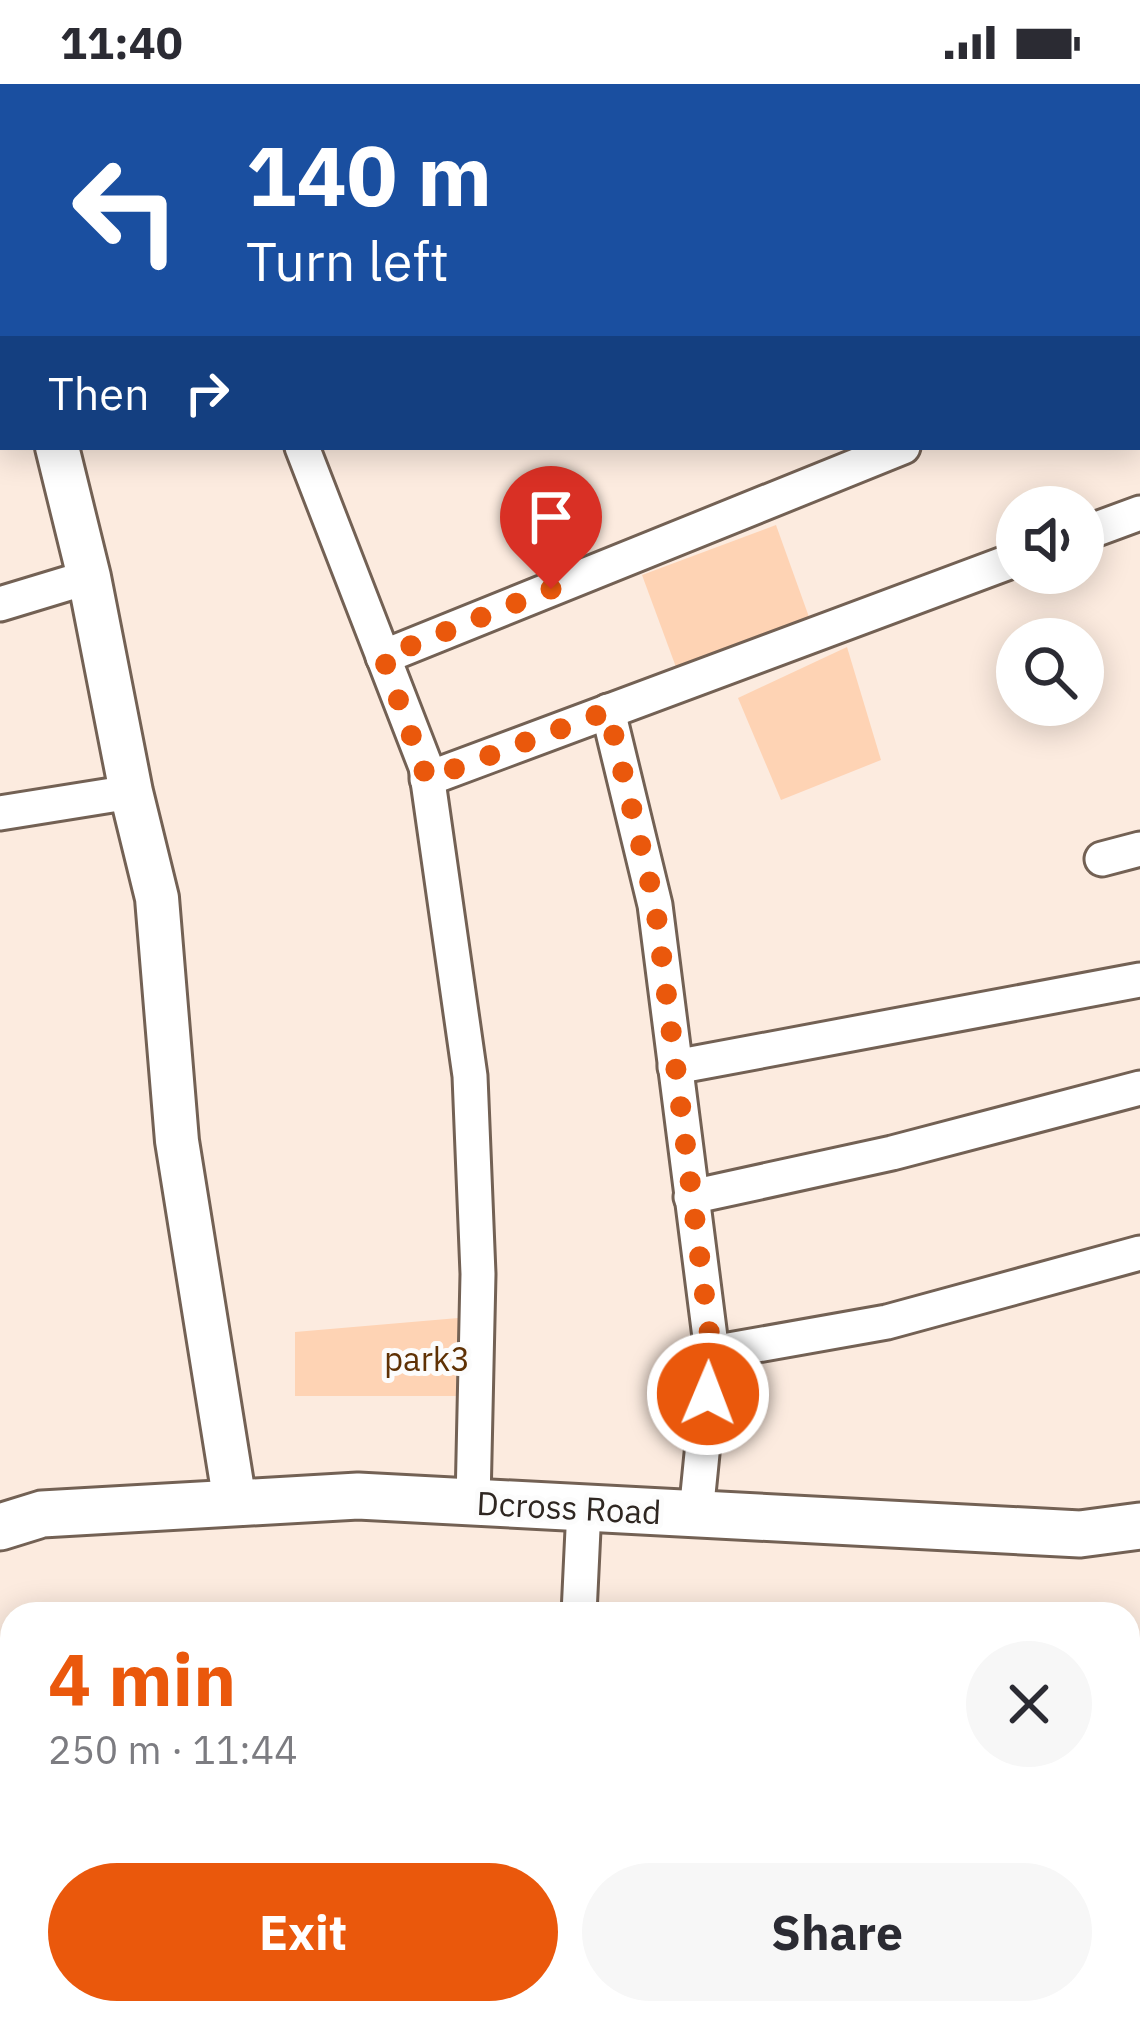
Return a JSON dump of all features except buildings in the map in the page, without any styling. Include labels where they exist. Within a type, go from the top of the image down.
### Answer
[{"type":"main road","name":"Dcross Road","points":[[0,1527],[42,1514],[358,1496],[1080,1534],[1140,1526]]},
{"type":"street","points":[[58,450],[157,898],[177,1141],[236,1503]]},
{"type":"street","points":[[303,450],[427,779],[470,1076],[478,1274],[473,1502]]},
{"type":"street","points":[[383,657],[844,459],[888,450]]},
{"type":"street","points":[[1104,526],[1140,513]]},
{"type":"street","points":[[427,779],[996,567]]},
{"type":"street","points":[[0,604],[89,577]]},
{"type":"street","points":[[608,711],[655,904],[712,1354],[696,1514]]},
{"type":"street","points":[[0,813],[131,792]]},
{"type":"street","points":[[1102,859],[1140,849]]},
{"type":"street","points":[[675,1067],[1140,980]]},
{"type":"street","points":[[691,1197],[892,1153],[1140,1088]]},
{"type":"street","points":[[712,1354],[887,1322],[1140,1253]]},
{"type":"street","points":[[580,1602],[584,1508]]},
{"type":"green space","points":[[776,525],[814,631],[680,678],[642,575]]},
{"type":"green space","points":[[847,647],[881,760],[781,800],[738,698]]},
{"type":"green space","name":"park3","points":[[470,1317],[464,1396],[295,1396],[295,1332]]},
{"type":"route","points":[[551,589],[383,657],[427,779],[608,711],[655,904],[712,1354],[708,1394]]}]
